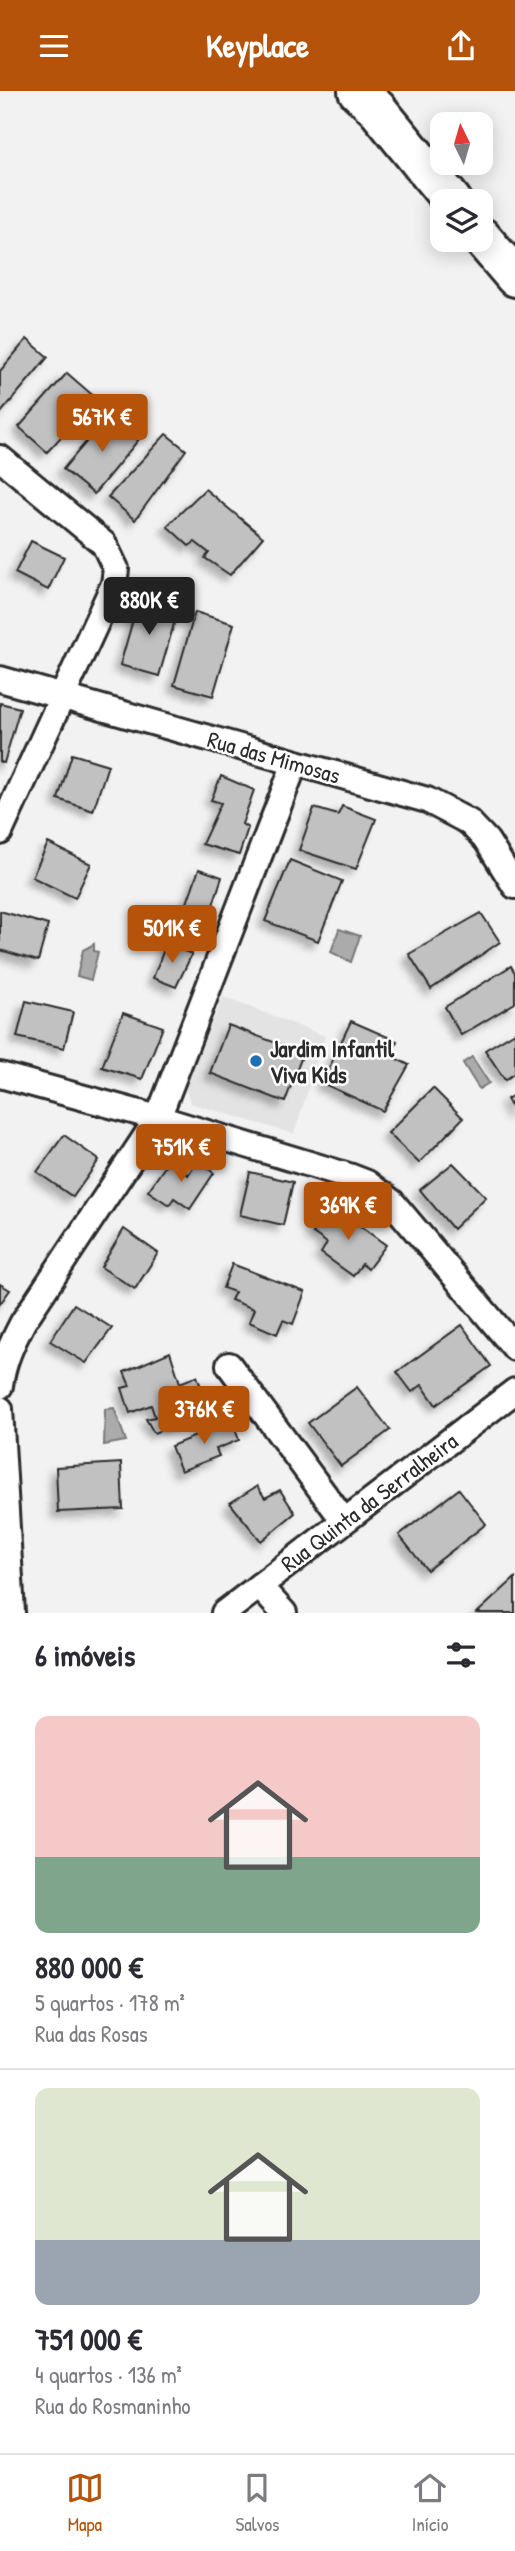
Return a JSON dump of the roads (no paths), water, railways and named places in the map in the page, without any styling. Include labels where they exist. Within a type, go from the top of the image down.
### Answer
[{"type":"highway","points":[[358,91],[377,109],[442,189]]},
{"type":"highway","points":[[493,251],[515,278]]},
{"type":"street","points":[[0,458],[104,544],[116,569],[114,584],[0,832]]},
{"type":"street","name":"Rua das Mimosas","points":[[0,679],[427,800],[469,822],[487,841],[515,886]]},
{"type":"street","points":[[0,1385],[9,1347],[23,1322],[158,1118],[295,763]]},
{"type":"street","points":[[0,1075],[158,1118],[367,1183],[392,1202],[515,1348]]},
{"type":"street","points":[[229,1365],[344,1521]]},
{"type":"street","name":"Rua Quinta da Serralheira","points":[[224,1613],[515,1391]]},
{"type":"street","points":[[0,1409],[12,1613]]},
{"type":"street","points":[[259,1586],[284,1613]]},
{"type":"place","name":"Jardim Infantil Viva Kids","points":[[256,1061]]}]
